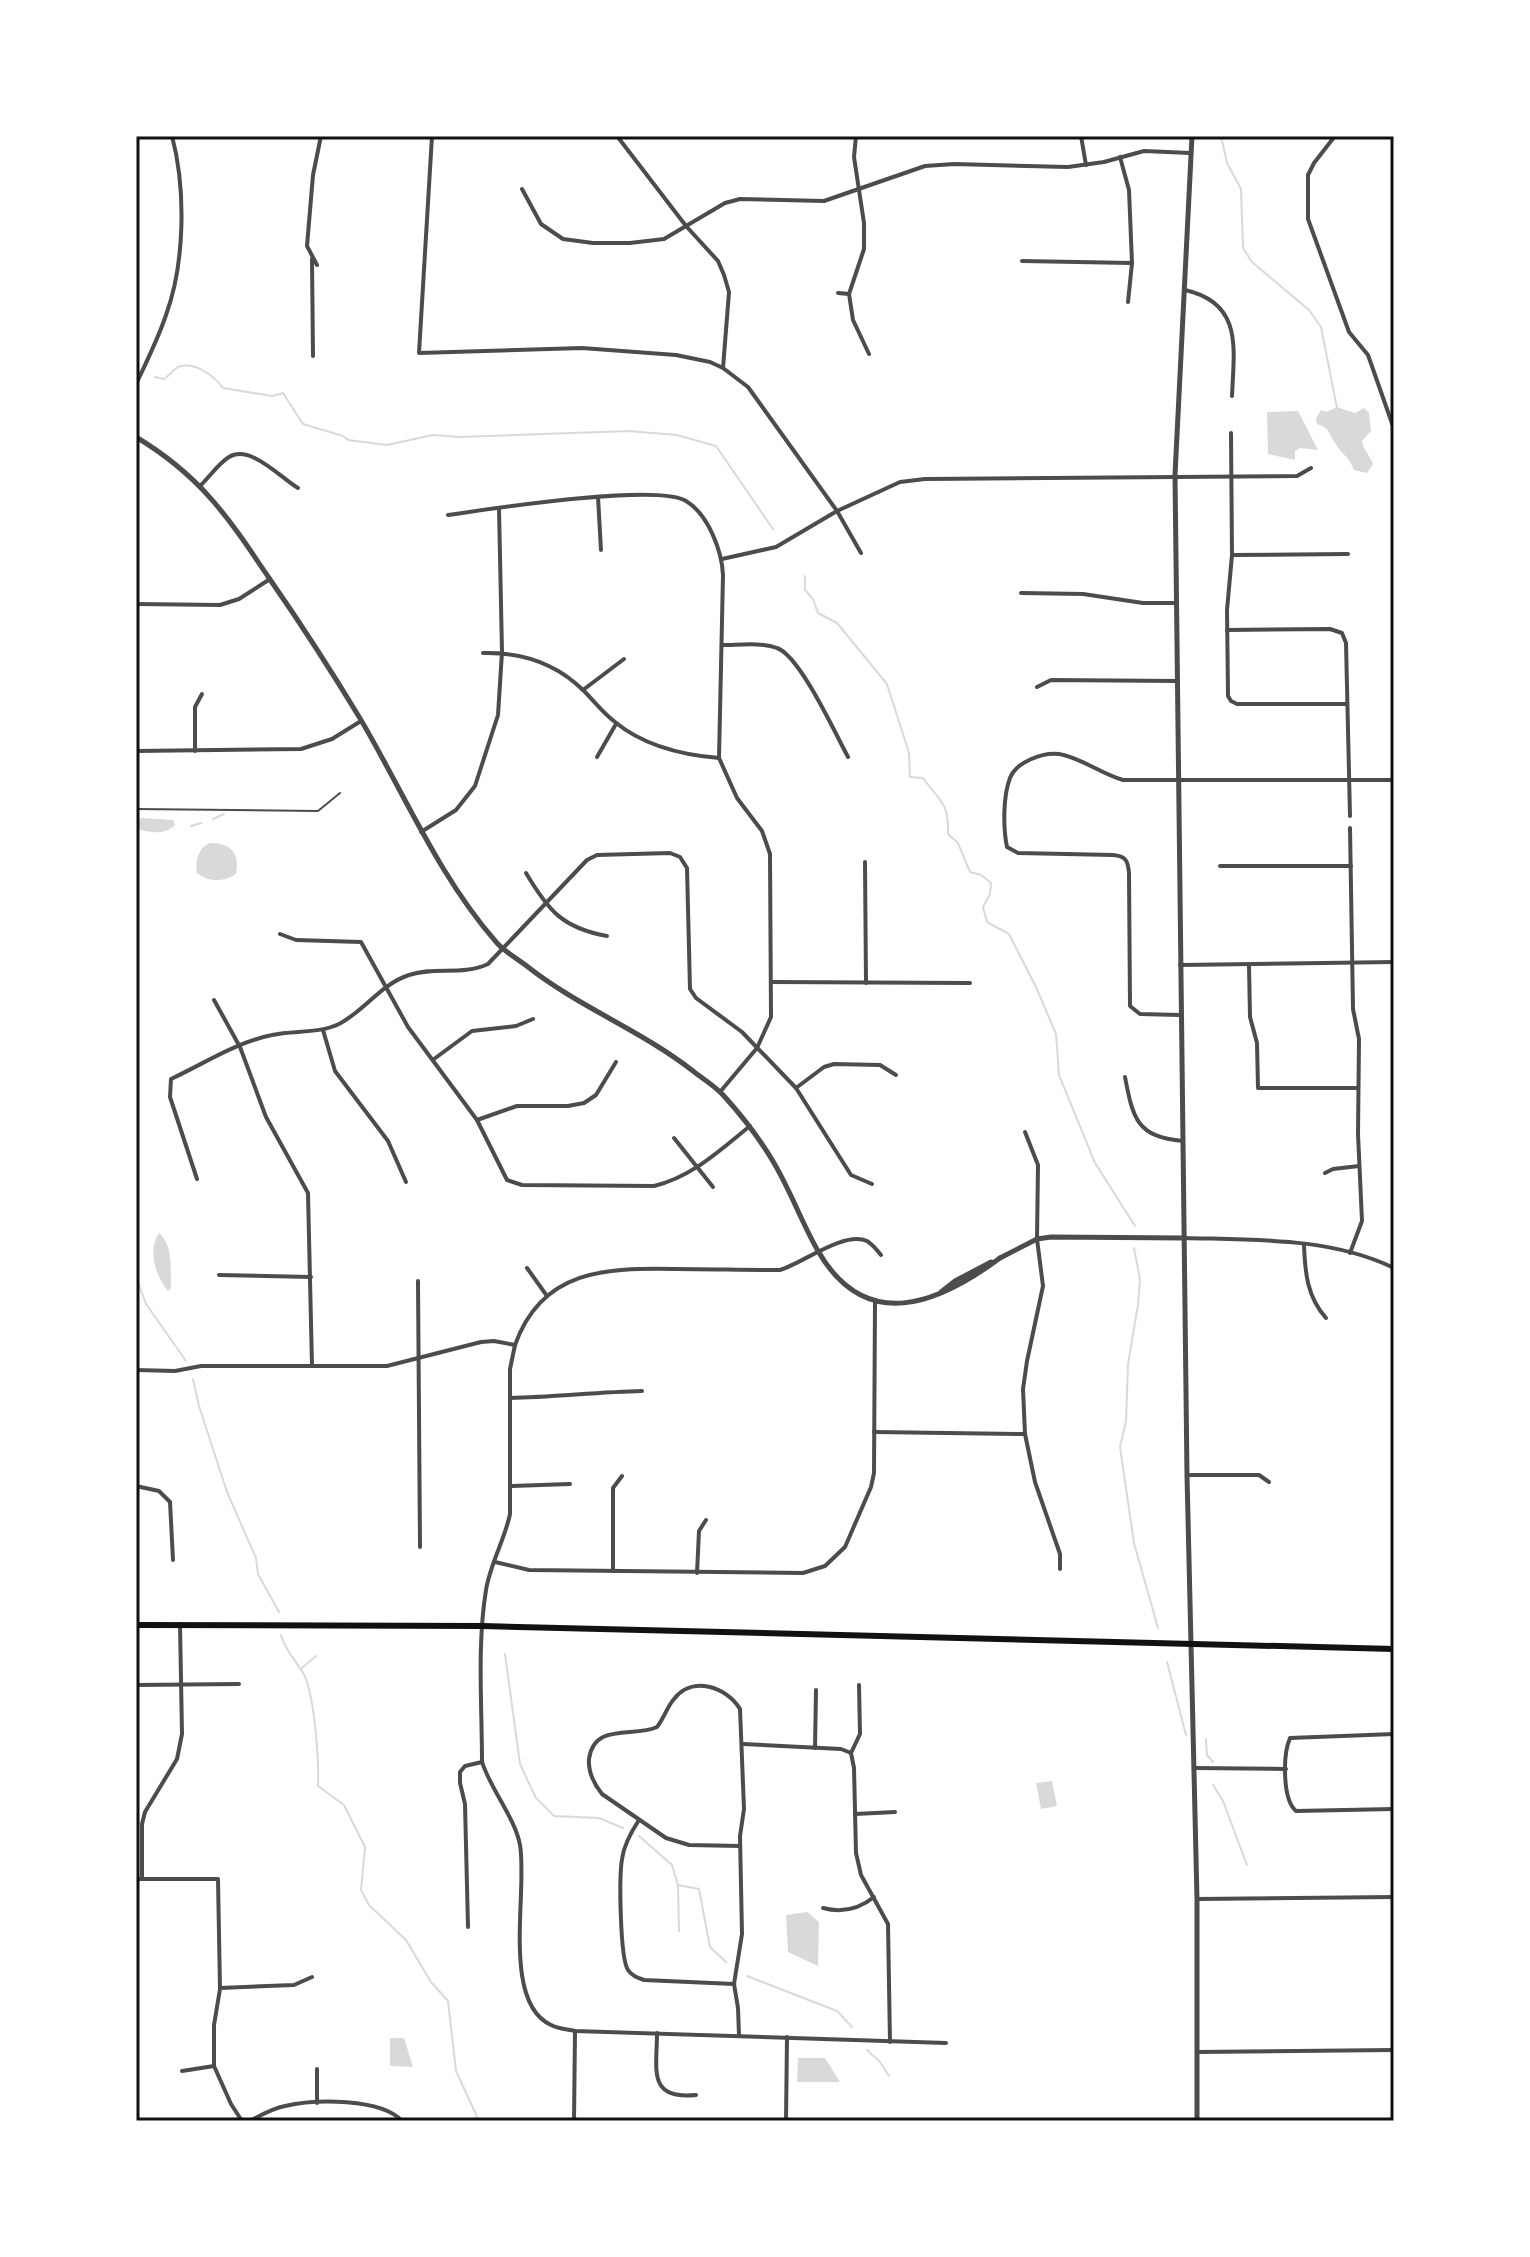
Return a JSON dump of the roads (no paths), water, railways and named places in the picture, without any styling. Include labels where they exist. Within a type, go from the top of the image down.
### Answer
[{"type":"main road","points":[[136,1625],[483,1626],[1394,1649]]},
{"type":"street","points":[[136,384],[167,313],[174,286],[182,193],[179,161],[172,136]]},
{"type":"street","points":[[317,265],[307,246],[309,205],[321,136]]},
{"type":"street","points":[[432,136],[419,353],[582,348],[676,355],[710,362],[748,387],[837,511],[861,553]]},
{"type":"street","points":[[617,136],[686,226],[711,253],[724,275],[729,292],[723,368]]},
{"type":"street","points":[[856,136],[854,157],[864,249],[849,294],[853,320],[869,354]]},
{"type":"street","points":[[1081,136],[1086,165]]},
{"type":"street","points":[[1192,136],[1175,475],[1187,1475],[1197,1899],[1197,2121]]},
{"type":"street","points":[[1335,136],[1308,175],[1308,219],[1349,332],[1368,355],[1394,429]]},
{"type":"street","points":[[522,189],[541,224],[563,239],[593,243],[641,242],[664,239],[725,203],[740,199],[824,201],[916,167],[1086,165],[1144,151],[1190,153]]},
{"type":"street","points":[[1120,157],[1129,190],[1132,263],[1128,302]]},
{"type":"street","points":[[312,256],[313,356]]},
{"type":"street","points":[[1022,261],[1132,263]]},
{"type":"street","points":[[1185,290],[1204,294],[1218,305],[1230,323],[1235,344],[1232,396]]},
{"type":"street","points":[[838,293],[849,294]]},
{"type":"street","points":[[1231,433],[1232,555],[1227,630],[1227,689],[1231,701],[1244,704],[1346,704]]},
{"type":"street","points":[[136,437],[171,459],[201,485],[230,518],[361,721],[458,893],[503,949],[557,987],[671,1054],[720,1092],[750,1126],[775,1164],[819,1252],[848,1288],[875,1302],[900,1305],[919,1302],[941,1293],[967,1273],[1037,1239],[1051,1237],[1266,1240],[1350,1253],[1394,1268]]},
{"type":"street","points":[[201,485],[230,456],[237,454],[260,460],[298,488]]},
{"type":"street","points":[[722,559],[776,547],[837,511],[900,482],[1175,475],[1297,476],[1311,468]]},
{"type":"street","points":[[448,515],[598,497],[672,495],[687,501],[698,512],[722,559],[719,758],[728,782],[768,844],[772,982],[771,1017],[757,1048],[720,1092]]},
{"type":"street","points":[[598,497],[601,550]]},
{"type":"street","points":[[421,832],[456,810],[475,786],[498,715],[502,652],[499,508]]},
{"type":"street","points":[[1232,555],[1348,554]]},
{"type":"street","points":[[136,604],[220,605],[239,599],[270,579]]},
{"type":"street","points":[[1021,593],[1083,594],[1131,602],[1177,603]]},
{"type":"street","points":[[1227,630],[1330,629],[1342,633],[1346,643],[1350,816]]},
{"type":"street","points":[[722,645],[769,646],[787,653],[848,757]]},
{"type":"street","points":[[483,653],[502,652],[546,663],[583,690],[616,724],[667,750],[719,758]]},
{"type":"street","points":[[583,690],[624,659]]},
{"type":"street","points":[[1037,687],[1051,680],[1177,681]]},
{"type":"street","points":[[195,751],[195,707],[202,694]]},
{"type":"street","points":[[136,751],[301,749],[332,739],[361,721]]},
{"type":"street","points":[[597,757],[616,724]]},
{"type":"street","points":[[1180,1015],[1140,1014],[1134,1011],[1129,1001],[1128,862],[1113,855],[1012,852],[1006,840],[1007,789],[1011,774],[1027,761],[1050,753],[1063,755],[1106,776],[1123,780],[1394,780]]},
{"type":"street","points":[[1350,828],[1353,1009],[1359,1039],[1357,1088],[1362,1221],[1350,1253]]},
{"type":"street","points":[[197,1179],[170,1097],[171,1079],[270,1035],[323,1030],[347,1019],[385,988],[407,975],[475,970],[488,964],[587,860],[597,855],[670,853],[685,861],[687,868],[690,989],[696,998],[742,1032],[796,1088],[851,1175],[872,1184]]},
{"type":"street","points":[[865,862],[866,983]]},
{"type":"street","points":[[1220,866],[1351,866]]},
{"type":"street","points":[[526,873],[544,904],[559,918],[584,931],[607,936]]},
{"type":"street","points":[[280,934],[296,940],[361,942],[416,1039],[477,1120],[507,1180],[522,1185],[654,1186],[670,1182],[697,1168],[750,1126]]},
{"type":"street","points":[[1180,965],[1394,962]]},
{"type":"street","points":[[1249,965],[1250,1017],[1257,1043],[1258,1088],[1357,1088]]},
{"type":"street","points":[[772,982],[970,983]]},
{"type":"street","points":[[214,1000],[240,1047],[266,1117],[308,1193],[312,1366]]},
{"type":"street","points":[[434,1059],[472,1031],[516,1026],[533,1019]]},
{"type":"street","points":[[323,1030],[335,1071],[388,1141],[406,1182]]},
{"type":"street","points":[[477,1120],[517,1106],[584,1103],[596,1095],[616,1062]]},
{"type":"street","points":[[796,1088],[824,1067],[834,1064],[880,1065],[896,1075]]},
{"type":"street","points":[[1125,1077],[1130,1100],[1144,1128],[1154,1137],[1183,1141]]},
{"type":"street","points":[[1025,1132],[1038,1165],[1037,1239],[1043,1287],[1023,1389],[1025,1434],[1035,1482],[1060,1554],[1060,1569]]},
{"type":"street","points":[[674,1138],[713,1187]]},
{"type":"street","points":[[1325,1173],[1359,1166]]},
{"type":"street","points":[[881,1255],[870,1242],[854,1239],[840,1242],[780,1270],[616,1269],[589,1273],[563,1284],[529,1315],[515,1345],[510,1369],[512,1486],[506,1534],[487,1586],[483,1626],[482,1762],[520,1842],[522,1983],[527,1999],[548,2025],[575,2031],[946,2043]]},
{"type":"street","points":[[1304,1245],[1305,1274],[1311,1296],[1326,1318]]},
{"type":"street","points":[[527,1268],[547,1296]]},
{"type":"street","points":[[219,1275],[311,1277]]},
{"type":"street","points":[[418,1281],[420,1547]]},
{"type":"street","points":[[495,1562],[529,1570],[697,1573],[803,1573],[825,1566],[849,1539],[871,1487],[875,1302]]},
{"type":"street","points":[[136,1370],[175,1371],[201,1366],[387,1366],[481,1342],[515,1345]]},
{"type":"street","points":[[510,1398],[642,1391]]},
{"type":"street","points":[[874,1432],[1025,1434]]},
{"type":"street","points":[[1187,1475],[1259,1475],[1269,1482]]},
{"type":"street","points":[[613,1571],[613,1488],[622,1476]]},
{"type":"street","points":[[512,1486],[570,1484]]},
{"type":"street","points":[[136,1486],[159,1491],[170,1502],[173,1560]]},
{"type":"street","points":[[697,1573],[699,1531],[706,1520]]},
{"type":"street","points":[[180,1624],[183,1723],[180,1748],[177,1759],[145,1812],[139,1878],[218,1879],[220,1989],[214,2025],[214,2066],[242,2121]]},
{"type":"street","points":[[136,1685],[239,1684]]},
{"type":"street","points":[[859,1685],[860,1734],[851,1753],[859,1865],[886,1919],[890,1935],[890,2042]]},
{"type":"street","points":[[739,2035],[734,1984],[742,1934],[740,1846],[744,1820],[743,1720],[736,1701],[716,1688],[696,1686],[674,1697],[657,1727],[642,1732],[617,1731],[596,1742],[589,1759],[589,1770],[602,1794],[678,1843],[740,1846]]},
{"type":"street","points":[[815,1748],[816,1690]]},
{"type":"street","points":[[1394,1734],[1290,1738],[1286,1769],[1288,1803],[1296,1811],[1394,1809]]},
{"type":"street","points":[[743,1744],[841,1749],[851,1753]]},
{"type":"street","points":[[468,1927],[465,1804],[460,1772],[465,1766],[482,1762]]},
{"type":"street","points":[[1194,1768],[1286,1769]]},
{"type":"street","points":[[855,1814],[895,1812]]},
{"type":"street","points":[[639,1820],[625,1846],[621,1870],[623,1953],[631,1974],[654,1981],[734,1984]]},
{"type":"street","points":[[823,1908],[839,1912],[874,1897]]},
{"type":"street","points":[[1197,1899],[1394,1897]]},
{"type":"street","points":[[220,1989],[294,1985],[312,1977]]},
{"type":"street","points":[[574,2121],[575,2031]]},
{"type":"street","points":[[657,2032],[658,2081],[662,2089],[672,2096],[696,2095]]},
{"type":"street","points":[[786,2121],[787,2037]]},
{"type":"street","points":[[1197,2052],[1394,2050]]},
{"type":"street","points":[[182,2071],[214,2066]]},
{"type":"street","points":[[317,2069],[317,2103]]},
{"type":"street","points":[[250,2121],[285,2106],[317,2103],[373,2105],[395,2113],[402,2121]]},
{"type":"lane","points":[[136,809],[318,811],[340,793]]},
{"type":"waterway","points":[[1221,136],[1227,163],[1241,189],[1243,248],[1252,262],[1309,310],[1321,327],[1337,408]]},
{"type":"waterway","points":[[155,377],[164,379],[178,367],[191,366],[209,374],[223,388],[272,396],[283,393],[303,424],[348,440],[387,445],[433,435],[460,437],[629,431],[677,435],[716,446],[773,529]]},
{"type":"waterway","points":[[805,576],[805,590],[813,599],[818,613],[837,623],[887,684],[909,753],[910,777],[923,778],[939,798],[947,815],[948,834],[958,843],[970,872],[981,875],[991,883],[990,894],[983,907],[987,922],[1009,934],[1036,987],[1056,1034],[1059,1075],[1095,1163],[1135,1226]]},
{"type":"waterway","points":[[213,819],[224,814]]},
{"type":"waterway","points":[[191,826],[201,823]]},
{"type":"waterway","points":[[1134,1248],[1140,1279],[1128,1364],[1126,1421],[1120,1447],[1134,1543],[1158,1628]]},
{"type":"waterway","points":[[136,1277],[146,1304],[186,1361]]},
{"type":"waterway","points":[[193,1379],[227,1492],[256,1558],[258,1574],[279,1612]]},
{"type":"waterway","points":[[281,1635],[309,1690],[316,1732],[318,1786],[344,1805],[365,1847],[361,1890],[369,1905],[406,1940],[431,1982],[448,2001],[456,2071],[479,2121]]},
{"type":"waterway","points":[[505,1654],[520,1764],[536,1798],[554,1816],[599,1818],[623,1828]]},
{"type":"waterway","points":[[302,1668],[316,1656]]},
{"type":"waterway","points":[[1167,1662],[1186,1735]]},
{"type":"waterway","points":[[1206,1739],[1207,1755],[1213,1762]]},
{"type":"waterway","points":[[1213,1785],[1223,1801],[1247,1865]]},
{"type":"waterway","points":[[639,1836],[672,1865],[678,1885],[699,1889],[710,1947],[726,1962]]},
{"type":"waterway","points":[[678,1885],[679,1931]]},
{"type":"waterway","points":[[747,1976],[837,2011],[852,2027]]},
{"type":"waterway","points":[[867,2050],[889,2076]]}]
